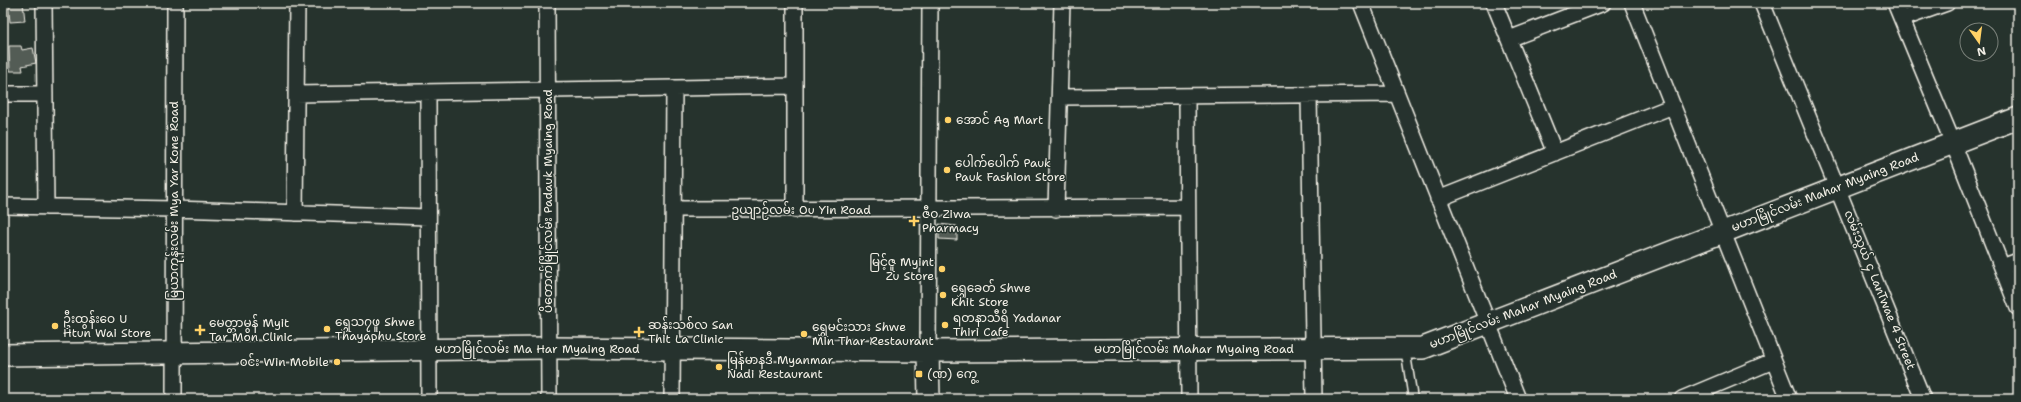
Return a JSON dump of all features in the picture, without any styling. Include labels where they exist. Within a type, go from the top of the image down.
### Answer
[{"type":"street","points":[[44,3],[46,207]]},
{"type":"street","name":"မြယာကုန်းလမ်း Mya Yar Kone Road","points":[[174,399],[175,3]]},
{"type":"street","points":[[295,213],[297,3]]},
{"type":"street","name":"ပိတောက်မြိုင်လမ်း Padauk Myaing Road","points":[[547,3],[549,399]]},
{"type":"street","points":[[794,3],[795,210]]},
{"type":"street","points":[[930,3],[928,350],[930,399]]},
{"type":"street","points":[[1056,208],[1062,3]]},
{"type":"street","points":[[1362,3],[1518,399]]},
{"type":"street","points":[[1494,3],[1555,153]]},
{"type":"street","points":[[1509,39],[1603,3]]},
{"type":"street","points":[[1632,3],[1723,232],[1772,361],[1789,399]]},
{"type":"street","name":"လမ်းသွယ် ၄ LanTwae 4 Street","points":[[1762,3],[1839,187],[1923,399]]},
{"type":"street","points":[[1896,3],[2018,308]]},
{"type":"street","points":[[1902,19],[1947,3]]},
{"type":"street","points":[[296,94],[795,86]]},
{"type":"street","points":[[672,399],[674,88]]},
{"type":"street","points":[[428,92],[429,399]]},
{"type":"street","points":[[3,94],[45,94]]},
{"type":"street","points":[[1060,98],[1397,94]]},
{"type":"street","points":[[1308,96],[1314,399]]},
{"type":"street","points":[[1187,97],[1188,399]]},
{"type":"street","points":[[1438,199],[1673,106]]},
{"type":"street","name":"မဟာမြိုင်လမ်း Mahar Myaing Road","points":[[928,350],[1423,348],[2018,118]]},
{"type":"street","points":[[3,206],[174,209],[428,217]]},
{"type":"street","name":"ဥယျာဉ်လမ်း Ou Yin Road","points":[[674,209],[929,210],[1188,207]]},
{"type":"street","points":[[2002,267],[2018,261]]},
{"type":"street","name":"မဟာမြိုင်လမ်း Ma Har Myaing Road","points":[[3,355],[548,348],[928,350]]},
{"type":"street","points":[[1682,399],[1772,361]]},
{"type":"lane","points":[[1405,348],[1413,399]]},
{"type":"building","points":[[8,3],[23,3],[25,21],[10,22]]},
{"type":"building","points":[[9,46],[21,46],[22,50],[33,48],[36,63],[22,66],[23,71],[10,71]]},
{"type":"building","points":[[939,224],[957,226],[957,240],[939,239]]},
{"type":"place","name":"အောင် Ag Mart","points":[[948,120]]},
{"type":"place","name":"ပေါက်ပေါက် Pauk Pauk Fashion Store","points":[[947,170]]},
{"type":"place","name":"ဇီဝ Ziwa Pharmacy","points":[[914,221]]},
{"type":"place","name":"မြင့်ဇူ Myint Zu Store","points":[[942,269]]},
{"type":"place","name":"ရွှေခေတ် Shwe Khit Store","points":[[943,295]]},
{"type":"place","name":"ရတနာသီရိ Yadanar Thiri Cafe","points":[[945,325]]},
{"type":"place","name":"ဦးထွန်းဝေ U Htun Wai Store","points":[[55,326]]},
{"type":"place","name":"ရွှေသ၇ဖူ Shwe Thayaphu Store","points":[[327,329]]},
{"type":"place","name":"မေတ္တာမွန် Myit Tar Mon Clinic","points":[[200,330]]},
{"type":"place","name":"ဆန်းသစ်လ San Thit La Clinic","points":[[639,332]]},
{"type":"place","name":"ရွှေမင်းသား Shwe Min Thar Restaurant","points":[[804,334]]},
{"type":"place","name":"၀င်း Win Mobile","points":[[337,362]]},
{"type":"place","name":"မြန်မာနဒီ Myanmar Nadi Restaurant","points":[[719,367]]},
{"type":"place","name":"(ဏ) ကွေ့","points":[[919,374]]}]
